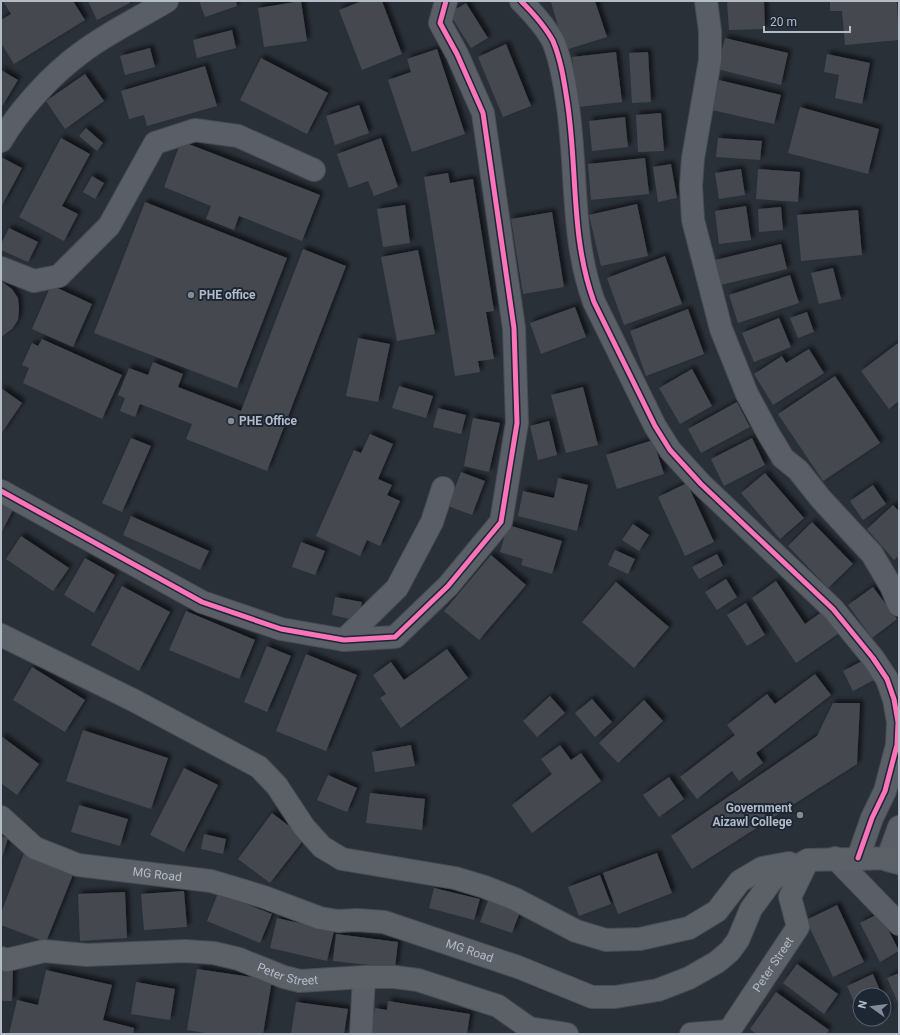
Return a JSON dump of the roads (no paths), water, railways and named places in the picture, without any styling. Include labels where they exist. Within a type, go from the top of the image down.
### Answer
[{"type":"main road","points":[[1,635],[133,700],[259,768],[277,786],[304,827],[322,847],[342,859],[456,878],[485,887],[515,899],[576,931],[606,940],[640,939],[689,928],[717,911],[740,881],[762,868],[808,860]]},
{"type":"main road","name":"MG Road","points":[[1,817],[35,848],[78,866],[211,881],[264,897],[320,918],[338,921],[357,920],[384,922],[518,967],[592,997],[615,997],[658,990],[689,978],[717,962],[730,951],[738,940],[751,909],[773,879],[808,860],[858,858],[895,860]]},
{"type":"main road","name":"Peter Street","points":[[691,1034],[729,1031],[785,948],[798,927],[790,897],[808,860]]},
{"type":"main road","name":"Peter Street","points":[[1,958],[7,960],[44,951],[87,955],[186,951],[214,953],[239,959],[284,977],[300,981],[364,977],[395,977],[418,980],[498,1006],[529,1028],[567,1034]]},
{"type":"street","points":[[1,141],[7,130],[50,81],[81,53],[167,1]]},
{"type":"street","points":[[1,490],[202,602],[281,629],[344,640],[395,637],[448,586],[501,522],[517,423],[514,328],[483,113],[457,54],[440,23],[446,1]]},
{"type":"street","points":[[521,1],[538,19],[553,42],[563,71],[572,129],[578,238],[586,280],[594,302],[655,426],[686,468],[833,609],[873,658],[887,680],[894,699],[898,722],[896,745],[885,791],[872,818],[858,858]]},
{"type":"street","points":[[706,1],[710,31],[710,60],[693,158],[691,186],[693,220],[721,329],[747,394],[783,458],[798,470],[872,554],[891,586],[899,605]]},
{"type":"street","points":[[1,268],[34,281],[59,276],[110,226],[155,143],[195,130],[238,136],[314,170]]},
{"type":"street","points":[[344,640],[397,588],[432,522],[443,488]]},
{"type":"street","points":[[895,860],[899,827]]},
{"type":"street","points":[[835,858],[899,924]]},
{"type":"street","points":[[361,1034],[364,977]]},
{"type":"place","name":"PHE office","points":[[191,295]]},
{"type":"place","name":"PHE Office","points":[[231,421]]},
{"type":"place","name":"Government Aizawl College","points":[[800,815]]}]
